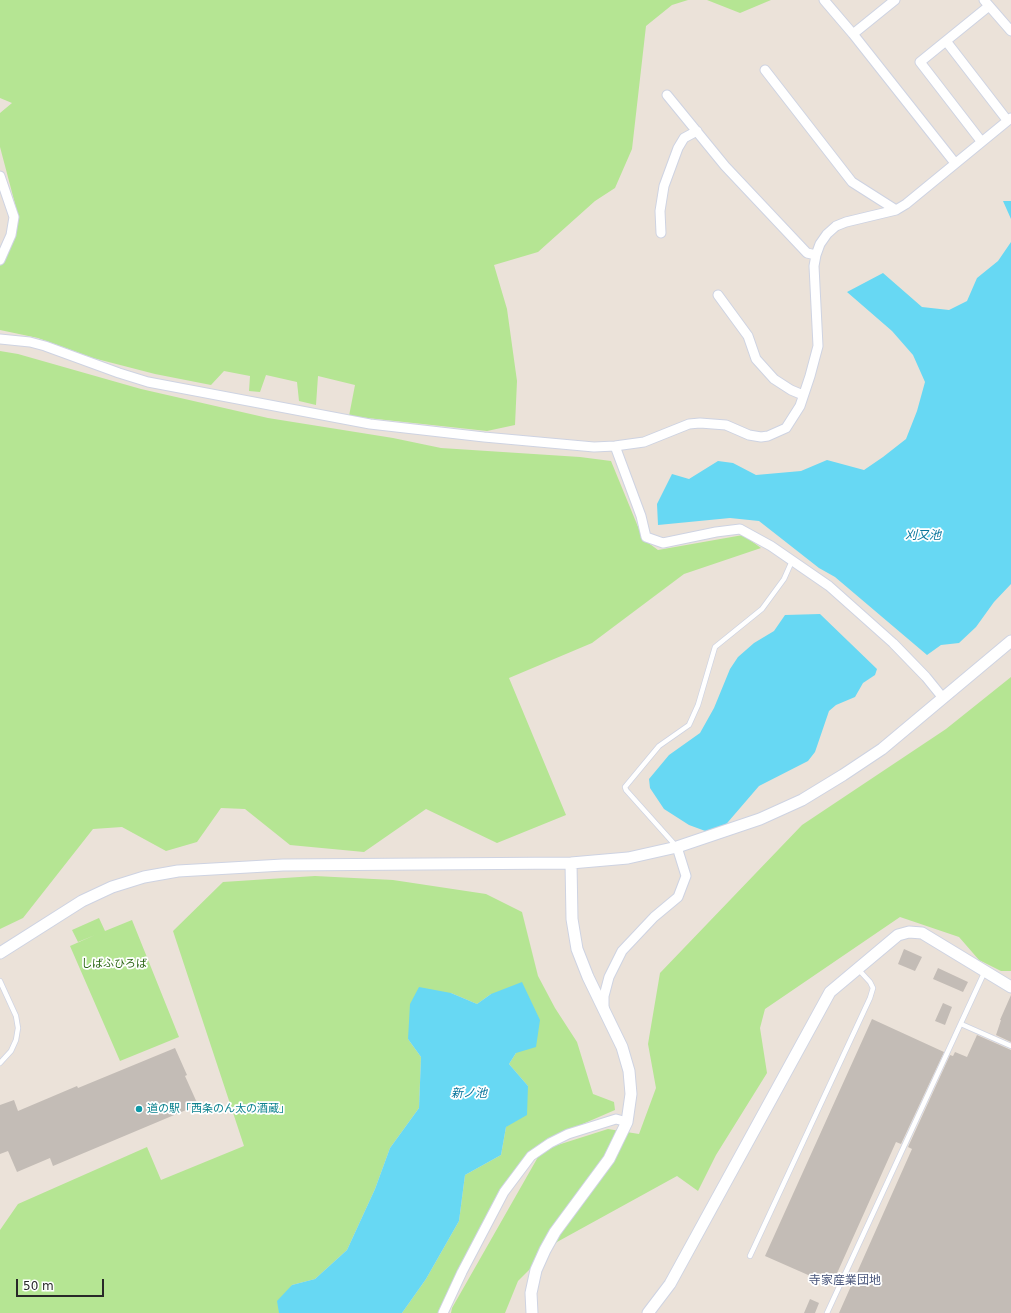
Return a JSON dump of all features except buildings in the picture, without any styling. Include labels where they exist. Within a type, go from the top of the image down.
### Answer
[{"type":"street","points":[[824,0],[853,34],[955,163]]},
{"type":"street","points":[[853,34],[895,0]]},
{"type":"street","points":[[981,141],[920,62],[946,41],[987,3],[1011,31]]},
{"type":"street","points":[[0,339],[24,341],[45,346],[148,382],[370,424],[484,437],[594,447],[644,442],[689,424],[700,422],[726,425],[749,435],[761,437],[768,436],[786,428],[800,406],[810,376],[818,346],[814,266],[820,244],[827,234],[836,226],[846,222],[896,210],[906,204],[1009,119],[946,41]]},
{"type":"street","points":[[765,70],[852,182],[896,210]]},
{"type":"street","points":[[667,95],[725,166],[807,253],[816,255]]},
{"type":"street","points":[[661,233],[660,211],[664,186],[678,148],[684,138],[697,131]]},
{"type":"street","points":[[0,176],[14,217],[11,235],[0,260]]},
{"type":"street","points":[[718,295],[748,336],[756,359],[774,378],[791,390],[803,395]]},
{"type":"street","points":[[615,446],[641,516],[646,537],[663,543],[716,532],[740,529],[771,546],[829,586],[893,643],[926,677],[943,698]]},
{"type":"street","points":[[0,953],[82,901],[112,887],[144,877],[178,871],[283,865],[571,863],[628,858],[677,847],[760,819],[802,800],[843,776],[882,749],[1011,641]]},
{"type":"street","points":[[604,1010],[604,996],[609,977],[622,952],[654,917],[678,897],[686,876],[677,847]]},
{"type":"street","points":[[532,1313],[531,1293],[536,1270],[545,1250],[555,1232],[609,1159],[627,1122],[631,1094],[629,1071],[622,1047],[588,977],[578,949],[572,919],[571,863]]},
{"type":"street","points":[[648,1313],[670,1284],[830,992],[898,935],[908,932],[922,933],[1011,987]]},
{"type":"street","points":[[443,1313],[462,1272],[504,1192],[532,1156],[550,1143],[568,1134],[616,1119],[627,1122]]},
{"type":"lane","points":[[677,847],[626,790],[625,787],[659,746],[689,725],[698,705],[715,646],[762,609],[784,579],[792,561]]},
{"type":"lane","points":[[750,1256],[870,998],[873,988],[870,982],[858,969]]},
{"type":"lane","points":[[827,1313],[985,971]]},
{"type":"lane","points":[[0,981],[16,1016],[18,1028],[16,1040],[11,1051],[0,1063]]},
{"type":"lane","points":[[961,1024],[1011,1046]]},
{"type":"green space","points":[[0,0],[688,0],[672,5],[646,26],[632,149],[615,188],[595,201],[538,252],[494,265],[507,309],[517,381],[515,425],[487,431],[349,416],[355,385],[318,376],[316,405],[299,401],[297,382],[266,375],[260,392],[249,391],[250,376],[224,371],[211,385],[155,374],[93,358],[38,338],[0,330],[0,266],[16,235],[18,215],[0,147],[0,113],[12,103],[0,98]]},
{"type":"green space","points":[[707,0],[771,0],[740,13]]},
{"type":"green space","points":[[0,351],[18,354],[141,389],[268,418],[393,438],[441,448],[580,457],[611,461],[643,539],[658,550],[743,535],[761,548],[684,574],[592,643],[509,678],[566,815],[497,843],[426,809],[364,852],[290,845],[245,809],[221,808],[197,842],[166,851],[122,827],[93,829],[23,918],[0,929]]},
{"type":"green space","points":[[1011,677],[1011,971],[1001,971],[979,960],[959,937],[900,917],[765,1009],[760,1028],[767,1073],[716,1155],[698,1191],[677,1176],[557,1242],[518,1281],[505,1313],[451,1313],[452,1308],[542,1150],[608,1129],[639,1134],[656,1088],[648,1044],[660,973],[802,825],[946,729]]},
{"type":"green space","points":[[315,876],[393,880],[486,894],[522,912],[538,976],[555,1008],[577,1042],[593,1094],[614,1102],[615,1110],[548,1139],[528,1153],[500,1189],[458,1270],[438,1313],[402,1313],[426,1279],[459,1221],[465,1175],[501,1155],[506,1127],[528,1086],[509,1064],[516,1053],[491,994],[477,1004],[451,993],[408,1039],[421,1057],[419,1108],[390,1148],[375,1189],[347,1250],[315,1279],[292,1285],[279,1313],[0,1313],[0,1230],[18,1204],[147,1147],[161,1180],[244,1146],[173,931],[223,882]]},
{"type":"green space","name":"しばふひろば","points":[[99,918],[105,931],[132,920],[179,1037],[120,1061],[70,946],[95,935],[78,942],[72,930]]},
{"type":"water","points":[[1003,201],[1011,201],[1011,219]]},
{"type":"water","name":"刈又池","points":[[1011,242],[1011,584],[994,602],[976,627],[959,643],[941,645],[927,655],[835,577],[819,568],[759,521],[730,518],[658,525],[657,504],[672,474],[689,479],[718,461],[733,463],[756,475],[801,471],[827,460],[864,470],[906,439],[917,411],[925,382],[913,355],[892,331],[847,292],[883,273],[922,307],[949,310],[967,301],[977,278],[998,261]]},
{"type":"water","points":[[820,614],[877,669],[875,675],[863,683],[855,697],[836,705],[829,711],[815,752],[808,761],[759,786],[722,829],[708,832],[689,825],[664,809],[650,788],[649,779],[669,755],[700,733],[714,708],[730,669],[738,657],[754,643],[774,631],[785,615]]},
{"type":"water","name":"新ノ池","points":[[522,982],[540,1020],[536,1047],[516,1053],[509,1064],[528,1086],[527,1115],[506,1127],[501,1155],[465,1175],[459,1221],[426,1279],[402,1313],[279,1313],[277,1301],[292,1285],[315,1279],[347,1250],[375,1189],[390,1148],[419,1108],[421,1057],[408,1039],[410,1004],[419,987],[451,993],[477,1004],[491,994]]},
{"type":"place","name":"道の駅「西条のん太の酒蔵」","points":[[139,1109]]},
{"type":"district","name":"寺家産業団地","points":[[845,1281]]}]
